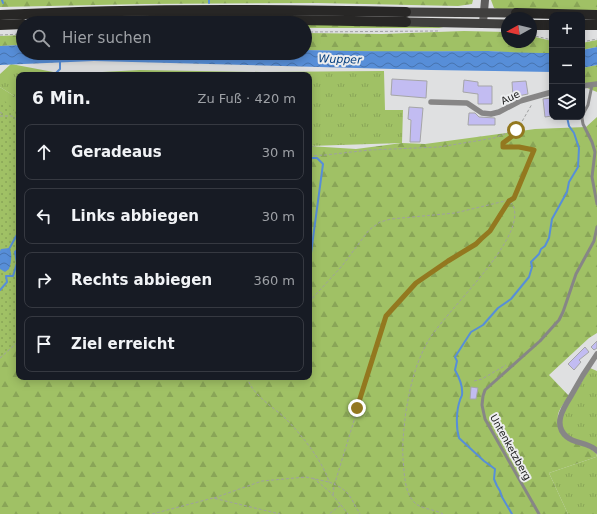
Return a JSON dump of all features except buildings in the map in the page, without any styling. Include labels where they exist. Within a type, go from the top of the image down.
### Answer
[{"type":"highway","points":[[0,15],[145,11],[266,10],[406,17]]},
{"type":"highway","points":[[537,14],[597,15]]},
{"type":"highway","points":[[312,19],[406,17]]},
{"type":"highway","points":[[0,25],[16,24]]},
{"type":"highway","points":[[537,24],[549,25]]},
{"type":"main road","points":[[483,24],[485,0]]},
{"type":"main road","points":[[406,17],[483,12],[501,13]]},
{"type":"main road","points":[[406,17],[483,24],[501,24]]},
{"type":"street","points":[[585,86],[595,84]]},
{"type":"street","name":"Aue","points":[[432,102],[467,103],[482,113],[491,114],[500,112],[520,101],[549,93]]},
{"type":"street","points":[[597,354],[578,381],[564,407],[560,421],[561,428],[566,437],[595,448],[597,451]]},
{"type":"lane","points":[[595,84],[582,118],[583,124],[595,152],[592,177],[597,204]]},
{"type":"lane","points":[[514,363],[540,341],[561,316],[576,274],[594,241],[597,227]]},
{"type":"lane","name":"Untenketzberg","points":[[514,363],[488,387],[482,398],[482,408],[483,414],[539,514]]},
{"type":"path","points":[[312,32],[442,31]]},
{"type":"path","points":[[0,35],[16,34]]},
{"type":"path","points":[[537,36],[549,39]]},
{"type":"path","points":[[585,41],[597,39]]},
{"type":"path","points":[[312,299],[346,261],[369,230],[380,222],[391,218],[456,213],[509,201],[514,198],[534,150],[519,147],[503,147],[503,143],[514,135],[532,103],[538,96]]},
{"type":"path","points":[[0,112],[4,115]]},
{"type":"path","points":[[0,116],[12,116],[16,119]]},
{"type":"path","points":[[312,156],[370,150],[439,147],[494,138],[517,128]]},
{"type":"path","points":[[333,495],[334,484],[386,316],[416,283],[476,244],[490,231],[509,201]]},
{"type":"path","points":[[443,514],[433,509],[417,505],[408,492],[402,447],[409,390],[416,365],[431,335],[483,274],[507,239],[515,215],[514,207],[509,201]]},
{"type":"path","points":[[0,358],[16,344]]},
{"type":"path","points":[[474,381],[482,379],[502,366],[514,363]]},
{"type":"path","points":[[249,380],[253,388],[267,404],[284,418],[316,456],[322,465],[329,482]]},
{"type":"path","points":[[153,514],[213,498],[256,482],[291,478],[312,478],[329,482],[343,488],[349,494],[360,514]]},
{"type":"path","points":[[312,478],[333,495],[348,514]]},
{"type":"path","points":[[213,498],[280,514]]},
{"type":"path","points":[[329,514],[341,505]]},
{"type":"green space","points":[[0,0],[473,0],[472,4],[458,6],[318,3],[0,7]]},
{"type":"green space","points":[[491,0],[597,0],[597,11],[500,10],[494,8]]},
{"type":"green space","points":[[312,24],[448,26],[439,28],[312,28]]},
{"type":"green space","points":[[464,31],[501,32],[501,48],[537,48],[537,37],[549,40],[549,53],[530,54],[489,51],[385,52],[312,50],[312,33],[382,34]]},
{"type":"green space","points":[[16,35],[16,45],[0,46],[0,36]]},
{"type":"green space","points":[[597,40],[597,47],[585,49],[585,42]]},
{"type":"green space","points":[[11,64],[53,72],[16,72],[16,97],[0,87],[0,74]]},
{"type":"green space","points":[[597,65],[597,92],[585,87],[585,67]]},
{"type":"green space","points":[[140,70],[262,72],[102,72]]},
{"type":"green space","points":[[384,71],[385,110],[403,110],[402,143],[312,146],[312,72],[262,72]]},
{"type":"green space","points":[[0,87],[16,97],[16,380],[312,380],[312,146],[356,149],[402,143],[425,144],[535,129],[586,127],[597,117],[597,333],[589,338],[549,375],[569,396],[558,415],[559,424],[564,437],[587,446],[597,454],[596,457],[549,473],[568,514],[0,514]]},
{"type":"green space","points":[[0,98],[12,107],[16,114],[16,342],[0,357]]},
{"type":"green space","points":[[590,368],[597,371],[597,448],[571,438],[563,429],[562,423],[562,415]]},
{"type":"green space","points":[[597,454],[597,514],[568,514],[549,473],[596,457]]},
{"type":"water","name":"Wupper","points":[[16,45],[16,60],[312,60],[312,50],[488,51],[549,53],[549,72],[94,61],[0,65],[0,46]]},
{"type":"water","points":[[597,47],[597,65],[585,67],[585,49]]},
{"type":"water","points":[[9,248],[11,253],[11,261],[9,269],[5,272],[0,269],[0,251],[1,249]]},
{"type":"waterway","points":[[57,72],[60,69],[60,60]]},
{"type":"waterway","points":[[512,514],[494,479],[495,469],[459,438],[457,429],[457,414],[462,389],[455,370],[457,361],[455,357],[471,332],[483,325],[498,308],[511,299],[529,277],[532,267],[531,262],[539,254],[549,238],[552,219],[567,192],[569,182],[578,167],[579,148],[568,120]]},
{"type":"waterway","points":[[312,158],[317,158],[323,164],[312,246]]},
{"type":"waterway","points":[[8,251],[16,236]]},
{"type":"waterway","points":[[16,251],[16,258]]},
{"type":"waterway","points":[[0,290],[7,282],[6,276],[13,276],[16,266]]},
{"type":"route","points":[[357,408],[386,316],[416,283],[476,244],[490,231],[509,201],[514,198],[534,150],[502,146],[503,143],[516,132],[516,130]]}]
